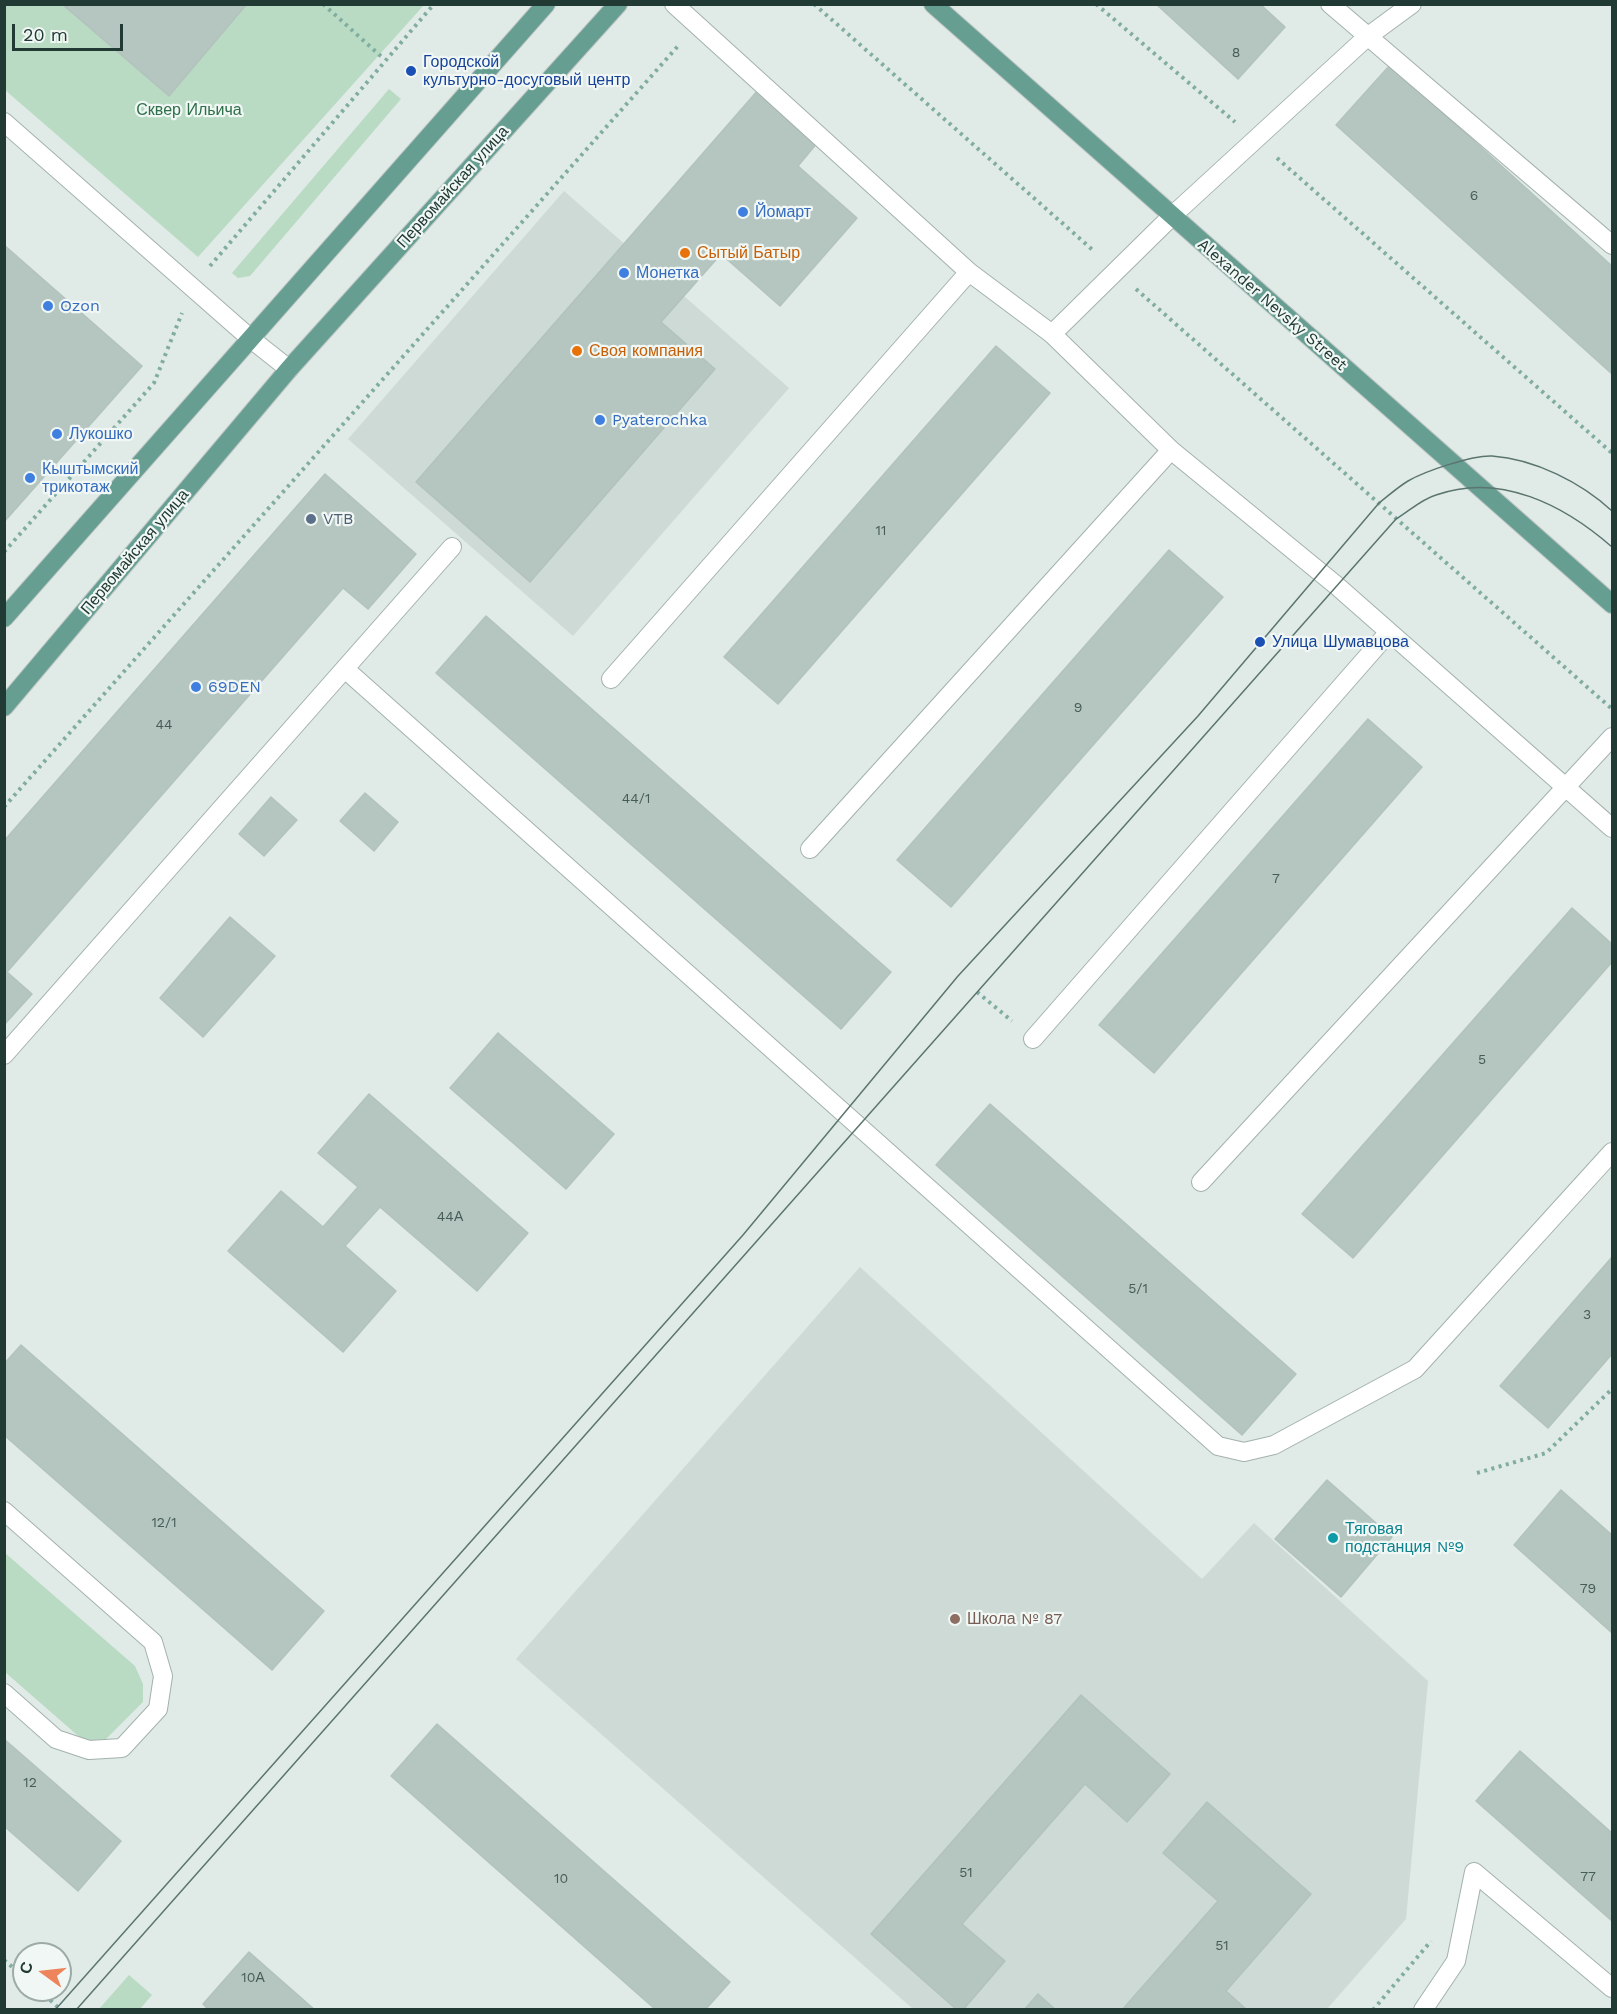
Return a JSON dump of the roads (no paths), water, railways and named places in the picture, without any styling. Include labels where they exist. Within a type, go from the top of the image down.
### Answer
[{"type":"main road","points":[[4,618],[546,4]]},
{"type":"main road","name":"Первомайская улица","points":[[4,707],[289,369],[618,4]]},
{"type":"main road","name":"Alexander Nevsky Street","points":[[933,4],[1612,604]]},
{"type":"street","points":[[674,4],[969,272],[1052,334],[1172,450],[1389,632],[1612,828]]},
{"type":"street","points":[[1330,4],[1612,245]]},
{"type":"street","points":[[1052,334],[1172,216],[1367,37],[1412,4]]},
{"type":"street","points":[[4,122],[251,339],[289,369]]},
{"type":"street","points":[[611,680],[969,272]]},
{"type":"street","points":[[810,849],[1172,450]]},
{"type":"street","points":[[4,1055],[453,547]]},
{"type":"street","points":[[1033,1039],[1389,632]]},
{"type":"street","points":[[345,669],[1218,1446],[1244,1452],[1274,1445],[1415,1369],[1612,1152]]},
{"type":"street","points":[[1201,1182],[1568,788],[1612,737]]},
{"type":"street","points":[[4,1511],[153,1642],[163,1676],[158,1709],[122,1748],[89,1750],[56,1739],[4,1693]]},
{"type":"street","points":[[1423,2010],[1456,1962],[1474,1872],[1612,1988]]},
{"type":"tram line","points":[[55,2010],[743,1235],[958,976],[1198,716],[1379,503],[1404,483],[1416,477],[1449,464],[1492,456],[1525,462],[1557,474],[1587,491],[1612,511]]},
{"type":"tram line","points":[[76,2010],[1396,519],[1436,495],[1460,489],[1507,490],[1552,506],[1573,518],[1612,547]]},
{"type":"place","name":"Городской культурно-досуговый центр","points":[[411,71]]},
{"type":"place","name":"Йомарт","points":[[743,212]]},
{"type":"place","name":"Сытый Батыр","points":[[685,253]]},
{"type":"place","name":"Монетка","points":[[624,273]]},
{"type":"place","name":"Ozon","points":[[48,306]]},
{"type":"place","name":"Своя компания","points":[[577,351]]},
{"type":"place","name":"Pyaterochka","points":[[600,420]]},
{"type":"place","name":"Лукошко","points":[[57,434]]},
{"type":"place","name":"Кыштымский трикотаж","points":[[30,478]]},
{"type":"place","name":"VTB","points":[[311,519]]},
{"type":"place","name":"Улица Шумавцова","points":[[1260,642]]},
{"type":"place","name":"69DEN","points":[[196,687]]},
{"type":"place","name":"Тяговая подстанция №9","points":[[1333,1538]]},
{"type":"place","name":"Школа № 87","points":[[955,1619]]},
{"type":"park label","name":"Сквер Ильича","points":[[189,110]]}]
